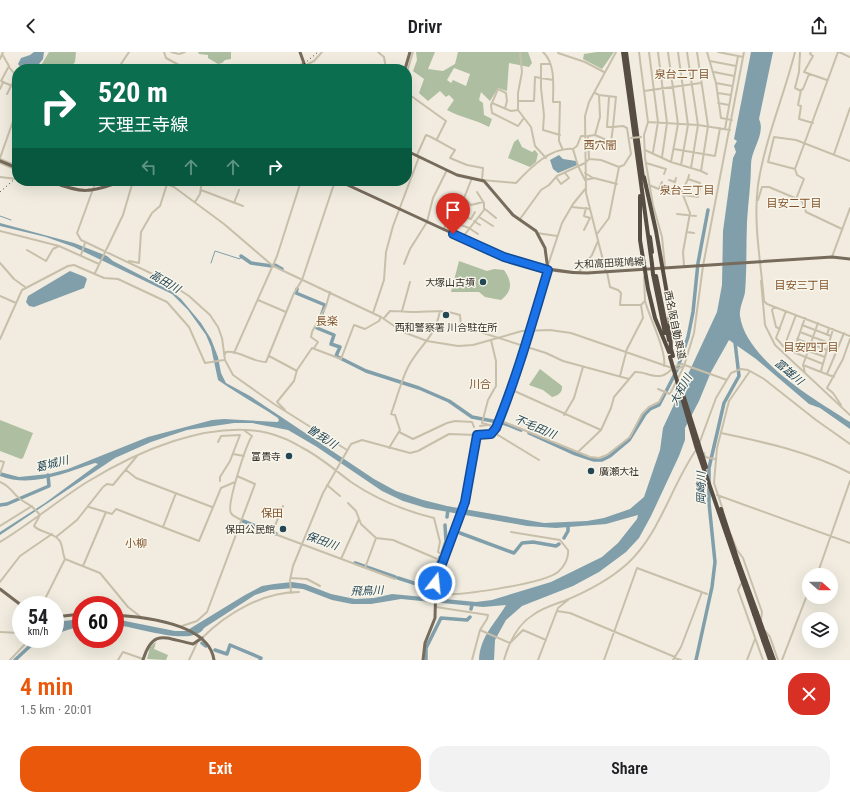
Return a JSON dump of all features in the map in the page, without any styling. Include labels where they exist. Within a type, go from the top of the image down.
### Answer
[{"type":"highway","name":"西名阪自動車道","points":[[624,52],[642,165],[654,274],[671,354],[737,561],[757,614],[770,660]]},
{"type":"highway","points":[[642,165],[664,268],[669,305],[671,354]]},
{"type":"highway","points":[[642,165],[640,240],[652,307],[671,354]]},
{"type":"highway","name":"西名阪自動車道","points":[[764,639],[776,659]]},
{"type":"main road","points":[[300,52],[305,63]]},
{"type":"main road","points":[[406,64],[410,52]]},
{"type":"main road","points":[[412,153],[447,170],[482,180],[511,213],[537,233],[545,248],[548,265],[548,270],[526,346],[498,423],[493,432],[477,435],[465,502],[436,579],[436,607],[434,625],[425,643],[423,660]]},
{"type":"main road","points":[[0,160],[12,166]]},
{"type":"main road","points":[[63,186],[73,190],[93,191],[108,186]]},
{"type":"main road","name":"大和高田斑鳩線","points":[[350,186],[504,257],[548,270],[578,273],[607,272],[832,257],[850,259]]},
{"type":"main road","points":[[0,589],[12,598]]},
{"type":"main road","points":[[124,615],[134,615],[181,627],[202,638],[210,646],[214,660]]},
{"type":"main road","points":[[143,660],[149,645],[156,639],[163,638],[197,643],[202,638]]},
{"type":"street","points":[[121,64],[129,52]]},
{"type":"street","points":[[164,52],[166,58],[177,64]]},
{"type":"street","points":[[171,52],[179,54],[185,52]]},
{"type":"street","points":[[305,63],[314,61],[322,52]]},
{"type":"street","points":[[378,52],[384,57],[385,64]]},
{"type":"street","points":[[409,64],[413,52]]},
{"type":"street","points":[[520,52],[522,72],[519,85],[518,110],[531,127],[535,146],[546,158]]},
{"type":"street","points":[[544,52],[550,64],[553,80],[554,102],[560,102],[560,135],[562,148]]},
{"type":"street","points":[[616,52],[613,61],[604,72],[585,112],[585,180],[590,209],[610,287],[621,293],[620,305],[641,305],[645,301]]},
{"type":"street","points":[[639,52],[648,122],[643,137],[645,150],[642,165],[649,185],[662,236],[664,268]]},
{"type":"street","points":[[649,52],[658,122],[653,152]]},
{"type":"street","points":[[658,52],[668,123],[662,157]]},
{"type":"street","points":[[668,52],[678,124],[671,162]]},
{"type":"street","points":[[678,52],[688,125],[681,165]]},
{"type":"street","points":[[687,52],[698,125],[691,168]]},
{"type":"street","points":[[697,52],[708,126],[701,171]]},
{"type":"street","points":[[707,52],[714,72],[718,93],[720,118],[732,120]]},
{"type":"street","points":[[718,52],[743,56]]},
{"type":"street","points":[[658,388],[670,394],[684,365],[694,334],[703,266],[744,52]]},
{"type":"street","points":[[795,52],[762,165],[757,201],[758,240],[764,301],[765,303],[844,333],[850,337],[828,388],[842,408]]},
{"type":"street","points":[[800,52],[799,72],[794,88],[801,91]]},
{"type":"street","points":[[810,52],[813,56],[804,72],[827,80]]},
{"type":"street","points":[[796,198],[804,179],[795,173],[796,169],[827,80],[838,52],[850,57]]},
{"type":"street","points":[[0,59],[3,53]]},
{"type":"street","points":[[3,53],[12,71]]},
{"type":"street","points":[[558,53],[585,62],[604,72]]},
{"type":"street","points":[[725,129],[738,56]]},
{"type":"street","points":[[710,61],[736,66]]},
{"type":"street","points":[[550,64],[541,64],[544,115],[543,130],[560,135]]},
{"type":"street","points":[[0,89],[1,81],[9,67]]},
{"type":"street","points":[[714,72],[734,76]]},
{"type":"street","points":[[809,74],[801,91],[798,105],[801,106],[799,119],[813,123]]},
{"type":"street","points":[[518,101],[534,100],[535,77],[553,80]]},
{"type":"street","points":[[1,81],[12,86],[7,94]]},
{"type":"street","points":[[644,91],[701,83]]},
{"type":"street","points":[[716,83],[732,86]]},
{"type":"street","points":[[505,108],[507,101],[506,93],[498,89],[492,102],[492,113],[518,126],[524,118]]},
{"type":"street","points":[[573,150],[577,146],[581,136],[596,135],[610,142],[616,97],[609,97],[595,93]]},
{"type":"street","points":[[718,93],[731,95]]},
{"type":"street","points":[[596,135],[600,117],[599,95]]},
{"type":"street","points":[[412,97],[446,121],[437,138]]},
{"type":"street","points":[[520,220],[540,190],[556,178],[585,163],[589,159],[601,160],[618,167],[624,164],[631,154],[630,139],[627,128],[623,126],[607,127],[609,97]]},
{"type":"street","points":[[492,102],[511,111],[518,110]]},
{"type":"street","points":[[718,103],[729,105]]},
{"type":"street","points":[[834,154],[850,108]]},
{"type":"street","points":[[600,117],[607,117]]},
{"type":"street","points":[[648,122],[698,125],[730,130]]},
{"type":"street","points":[[0,160],[12,125]]},
{"type":"street","points":[[674,149],[715,156],[720,128]]},
{"type":"street","points":[[412,174],[426,135],[437,138],[442,144],[455,150],[450,158],[467,165],[483,168],[482,180],[516,182],[535,163],[562,148],[573,150]]},
{"type":"street","points":[[586,136],[589,159]]},
{"type":"street","points":[[630,139],[643,137]]},
{"type":"street","points":[[796,169],[768,162],[774,137],[796,140],[850,160]]},
{"type":"street","points":[[573,150],[578,166],[585,180]]},
{"type":"street","points":[[645,150],[653,152],[671,162],[707,174]]},
{"type":"street","points":[[642,165],[666,169],[664,174]]},
{"type":"street","points":[[597,234],[609,218],[617,184],[618,167]]},
{"type":"street","points":[[404,264],[410,249],[427,222],[434,196],[447,170]]},
{"type":"street","points":[[556,178],[561,184],[569,178],[565,173]]},
{"type":"street","points":[[585,173],[594,178],[617,184]]},
{"type":"street","points":[[684,267],[683,252],[690,216],[682,194],[689,174]]},
{"type":"street","points":[[0,177],[12,179]]},
{"type":"street","points":[[472,178],[464,198],[471,205],[483,202]]},
{"type":"street","points":[[585,180],[594,178]]},
{"type":"street","points":[[673,191],[676,178]]},
{"type":"street","points":[[688,179],[700,183]]},
{"type":"street","points":[[489,187],[490,180]]},
{"type":"street","points":[[669,180],[675,182]]},
{"type":"street","points":[[659,189],[662,182]]},
{"type":"street","points":[[649,185],[666,192],[673,191],[698,197],[700,188]]},
{"type":"street","points":[[94,186],[77,233],[85,244],[124,260],[177,287],[198,303],[218,327],[222,338],[224,360],[228,369],[237,379],[346,451]]},
{"type":"street","points":[[95,274],[104,252],[123,215],[132,186]]},
{"type":"street","points":[[124,260],[139,263],[141,232],[152,213],[160,206],[167,186]]},
{"type":"street","points":[[173,186],[248,243],[273,266],[383,317],[404,332],[427,341],[458,346],[473,344],[531,330],[550,330],[571,333],[664,366],[677,369],[684,365]]},
{"type":"street","points":[[195,203],[201,186]]},
{"type":"street","points":[[234,353],[273,266],[300,186]]},
{"type":"street","points":[[224,355],[226,352],[234,353],[264,362],[269,356],[286,312],[301,280],[333,186]]},
{"type":"street","points":[[374,313],[384,280],[386,252],[408,186]]},
{"type":"street","points":[[757,201],[760,197],[762,187],[769,187],[796,198],[803,203],[806,212],[842,229]]},
{"type":"street","points":[[548,265],[557,236],[572,207],[586,188]]},
{"type":"street","points":[[201,190],[243,206]]},
{"type":"street","points":[[234,203],[239,190]]},
{"type":"street","points":[[462,238],[474,220],[479,217],[484,208],[483,202],[477,192]]},
{"type":"street","points":[[444,230],[445,219],[449,206]]},
{"type":"street","points":[[572,207],[590,209]]},
{"type":"street","points":[[484,208],[496,218]]},
{"type":"street","points":[[584,230],[590,218],[584,216],[586,208]]},
{"type":"street","points":[[832,257],[850,208]]},
{"type":"street","points":[[447,211],[471,219],[475,212]]},
{"type":"street","points":[[677,214],[696,216]]},
{"type":"street","points":[[479,217],[493,226]]},
{"type":"street","points":[[445,219],[469,228],[478,234]]},
{"type":"street","points":[[474,220],[480,225]]},
{"type":"street","points":[[0,231],[59,246],[100,263]]},
{"type":"street","points":[[687,232],[694,233]]},
{"type":"street","points":[[537,233],[557,236]]},
{"type":"street","points":[[578,273],[589,260],[598,240]]},
{"type":"street","points":[[81,254],[85,244]]},
{"type":"street","points":[[27,250],[46,261],[53,249],[59,246]]},
{"type":"street","points":[[0,263],[14,279],[25,287]]},
{"type":"street","points":[[760,263],[763,310],[767,331],[775,345],[850,415]]},
{"type":"street","points":[[0,339],[25,287],[35,284],[68,266],[74,265],[104,278],[116,278],[124,281],[167,302],[189,327],[205,363],[224,360]]},
{"type":"street","points":[[645,270],[645,301],[658,337],[664,366]]},
{"type":"street","points":[[402,311],[410,282]]},
{"type":"street","points":[[288,413],[277,402],[294,381],[297,371],[307,354],[318,342],[312,337],[312,332],[322,314],[330,292]]},
{"type":"street","points":[[0,296],[16,303]]},
{"type":"street","points":[[258,300],[286,312]]},
{"type":"street","points":[[620,376],[626,352],[642,318],[641,305]]},
{"type":"street","points":[[774,306],[773,318],[776,327],[780,329]]},
{"type":"street","points":[[314,348],[341,359],[354,325],[365,329],[379,321],[390,311],[440,311],[460,315],[461,326],[495,338],[526,346],[583,367],[629,379]]},
{"type":"street","points":[[389,448],[399,432],[398,419],[395,415],[391,414],[409,365],[432,335],[440,311]]},
{"type":"street","points":[[786,311],[776,338],[784,347],[796,315]]},
{"type":"street","points":[[805,318],[793,352],[823,364]]},
{"type":"street","points":[[805,374],[803,365],[818,323]]},
{"type":"street","points":[[802,325],[831,336]]},
{"type":"street","points":[[827,335],[829,328]]},
{"type":"street","points":[[821,371],[833,329]]},
{"type":"street","points":[[800,332],[829,343]]},
{"type":"street","points":[[827,374],[844,333]]},
{"type":"street","points":[[797,339],[827,350]]},
{"type":"street","points":[[488,425],[482,422],[488,400],[494,391],[497,378],[496,362],[491,340]]},
{"type":"street","points":[[795,346],[825,357]]},
{"type":"street","points":[[269,356],[297,371]]},
{"type":"street","points":[[578,452],[601,430],[614,398],[636,372],[660,376],[665,375],[678,364],[727,380]]},
{"type":"street","points":[[803,365],[834,377]]},
{"type":"street","points":[[564,415],[574,398],[583,367]]},
{"type":"street","points":[[504,660],[508,643],[513,635],[532,615],[601,584],[615,574],[640,550],[659,520],[684,466],[700,443],[715,400],[731,373],[735,370],[741,369],[750,371],[768,381],[816,420],[850,444]]},
{"type":"street","points":[[750,371],[729,401],[715,458],[713,479],[737,550],[742,557],[762,612],[757,614],[750,622]]},
{"type":"street","points":[[510,389],[564,415],[601,430]]},
{"type":"street","points":[[480,426],[498,423],[596,458],[602,457],[611,453],[630,437],[642,414],[649,407],[659,402],[665,391]]},
{"type":"street","points":[[826,393],[834,395]]},
{"type":"street","points":[[399,432],[411,439],[455,421],[472,422],[474,427]]},
{"type":"street","points":[[241,520],[230,511],[234,482],[252,436],[244,430]]},
{"type":"street","points":[[0,542],[40,516],[87,482],[138,455],[163,445],[189,438],[216,432],[244,430],[268,433],[285,439],[309,451],[354,484],[392,505],[434,518],[440,542],[438,552],[444,556]]},
{"type":"street","points":[[493,432],[539,460]]},
{"type":"street","points":[[721,432],[769,443],[832,464],[850,473]]},
{"type":"street","points":[[291,592],[291,571],[327,485],[351,444],[361,440],[402,452],[413,452],[449,434],[477,435]]},
{"type":"street","points":[[218,442],[221,436],[240,435],[229,464],[220,475],[220,481]]},
{"type":"street","points":[[700,443],[705,457],[715,458]]},
{"type":"street","points":[[233,454],[244,456]]},
{"type":"street","points":[[56,536],[77,520],[103,487],[107,484],[113,485],[138,455]]},
{"type":"street","points":[[0,461],[4,462],[0,474]]},
{"type":"street","points":[[126,470],[136,478],[212,507]]},
{"type":"street","points":[[181,627],[197,621],[207,612],[255,484],[237,476]]},
{"type":"street","points":[[820,568],[850,481]]},
{"type":"street","points":[[0,482],[10,487],[21,500],[33,506],[40,516]]},
{"type":"street","points":[[88,507],[114,513],[116,509],[199,541],[221,488],[234,482]]},
{"type":"street","points":[[327,485],[340,496]]},
{"type":"street","points":[[163,527],[176,493]]},
{"type":"street","points":[[718,495],[850,543]]},
{"type":"street","points":[[348,503],[356,511],[361,524],[376,538],[393,540],[442,561]]},
{"type":"street","points":[[0,526],[33,506]]},
{"type":"street","points":[[283,506],[272,533],[302,546],[395,579]]},
{"type":"street","points":[[83,566],[106,512]]},
{"type":"street","points":[[40,516],[34,524],[35,528],[56,536],[61,542],[65,559],[46,596]]},
{"type":"street","points":[[341,559],[359,519]]},
{"type":"street","points":[[435,594],[467,594],[538,580],[555,574],[564,566],[568,550],[560,540],[510,532]]},
{"type":"street","points":[[0,582],[20,556],[52,534]]},
{"type":"street","points":[[365,568],[376,538]]},
{"type":"street","points":[[65,559],[100,573],[134,615]]},
{"type":"street","points":[[604,660],[637,568],[707,594]]},
{"type":"street","points":[[746,574],[747,570]]},
{"type":"street","points":[[290,580],[307,579],[320,586]]},
{"type":"street","points":[[742,584],[738,590],[755,638],[763,654],[763,660]]},
{"type":"street","points":[[202,638],[230,616],[251,603],[262,598],[291,592],[299,592]]},
{"type":"street","points":[[674,658],[681,647],[702,592]]},
{"type":"street","points":[[538,660],[558,608],[574,597]]},
{"type":"street","points":[[757,614],[770,637],[776,659],[782,660],[804,604]]},
{"type":"street","points":[[436,607],[486,614],[488,617],[472,660]]},
{"type":"street","points":[[557,611],[570,613],[681,660]]},
{"type":"street","points":[[508,643],[523,630],[546,640]]},
{"type":"street","points":[[482,631],[508,643]]},
{"type":"street","points":[[0,632],[12,633]]},
{"type":"street","points":[[747,660],[755,638]]},
{"type":"street","points":[[189,660],[197,643]]},
{"type":"street","points":[[10,660],[21,648]]},
{"type":"street","points":[[750,651],[755,648],[760,650]]},
{"type":"street","points":[[118,660],[123,652],[143,660]]},
{"type":"green space","points":[[49,52],[76,52],[75,62],[73,64],[42,64]]},
{"type":"green space","points":[[198,52],[231,52],[231,59],[225,60],[218,64],[208,58],[208,55],[199,54]]},
{"type":"green space","points":[[416,52],[435,52],[428,69],[443,71],[455,64],[458,52],[528,52],[532,63],[529,67],[509,63],[507,91],[498,88],[490,101],[481,92],[479,100],[483,103],[484,115],[492,119],[489,127],[447,110],[454,100],[449,95],[446,97],[440,91],[428,101],[419,93],[424,79],[413,71],[417,60]],"holes":[[[454,68],[470,74],[466,86],[453,80],[451,83],[447,80]]]},
{"type":"green space","points":[[614,52],[602,69],[583,59],[584,54]]},
{"type":"green space","points":[[518,139],[522,147],[532,152],[535,150],[538,154],[536,162],[530,167],[508,158],[514,142]]},
{"type":"green space","points":[[459,261],[487,271],[494,269],[504,270],[510,282],[508,293],[501,300],[485,297],[479,292],[451,292]]},
{"type":"green space","points":[[540,369],[562,386],[562,390],[558,395],[552,397],[543,390],[529,385]]},
{"type":"green space","points":[[0,420],[33,433],[23,458],[21,459],[0,451]]},
{"type":"green space","points":[[156,642],[154,649],[168,655],[166,660],[147,659],[150,647]]},
{"type":"water","points":[[34,52],[44,52],[43,59],[39,64],[18,64],[21,58]]},
{"type":"water","name":"大和川","points":[[751,52],[773,52],[759,119],[761,125],[760,136],[752,159],[747,222],[745,292],[740,310],[740,316],[745,332],[755,348],[768,363],[802,390],[850,422],[850,429],[820,408],[809,404],[756,359],[729,340],[711,372],[699,401],[685,428],[685,440],[679,456],[639,538],[626,552],[599,572],[573,586],[522,606],[506,620],[495,640],[494,660],[479,660],[480,652],[485,637],[506,605],[483,607],[401,599],[371,604],[352,604],[332,600],[303,589],[293,588],[270,590],[255,595],[204,628],[198,634],[188,636],[163,634],[124,626],[124,621],[175,631],[186,631],[262,586],[292,582],[305,584],[331,594],[355,599],[374,598],[392,594],[476,602],[492,600],[551,582],[602,557],[618,543],[637,519],[638,515],[606,524],[556,528],[527,526],[426,508],[403,501],[382,491],[317,447],[288,430],[252,423],[234,423],[187,430],[151,442],[115,458],[0,535],[0,532],[45,503],[98,464],[95,463],[60,475],[36,480],[12,479],[0,476],[0,472],[19,477],[49,474],[68,469],[148,437],[212,420],[279,421],[278,418],[218,380],[211,347],[206,335],[188,310],[172,294],[74,247],[46,237],[0,226],[0,223],[74,243],[107,256],[113,261],[171,291],[181,299],[201,323],[211,339],[218,357],[221,373],[226,383],[250,396],[374,479],[396,491],[447,506],[544,523],[587,521],[604,518],[630,509],[644,497],[660,450],[663,428],[717,312],[722,285],[723,231],[733,158],[736,152],[734,146],[737,141],[734,139]]},
{"type":"water","points":[[559,155],[563,159],[576,161],[577,165],[558,173],[553,169],[550,160]]},
{"type":"water","points":[[70,271],[87,279],[84,288],[34,307],[29,306],[26,302],[28,296]]},
{"type":"water","points":[[72,620],[72,629],[64,631],[64,621]]},
{"type":"waterway","name":"不毛田川","points":[[529,433],[573,453],[594,460],[602,460],[610,456],[629,440],[645,414],[650,409],[659,405],[677,370],[688,337],[693,312],[698,263],[708,210]]},
{"type":"waterway","points":[[0,216],[11,220]]},
{"type":"waterway","points":[[211,263],[215,251],[240,259],[241,256]]},
{"type":"waterway","name":"不毛田川","points":[[241,256],[251,263],[272,266]]},
{"type":"waterway","name":"不毛田川","points":[[275,265],[282,269]]},
{"type":"waterway","name":"不毛田川","points":[[297,289],[296,293],[325,305],[317,328],[334,335],[331,344],[340,347],[336,356],[366,371],[419,388],[449,401],[472,417],[503,423],[521,430]]},
{"type":"waterway","name":"岡崎川","points":[[696,660],[712,587],[715,562],[709,503],[709,468],[724,403],[739,376],[735,342]]},
{"type":"waterway","name":"葛城川","points":[[0,505],[7,504],[49,486],[48,475]]},
{"type":"waterway","name":"曽我川","points":[[447,517],[448,509]]},
{"type":"waterway","name":"保田川","points":[[243,521],[276,534]]},
{"type":"waterway","name":"保田川","points":[[442,553],[446,541],[445,525]]},
{"type":"waterway","name":"保田川","points":[[564,538],[568,531],[568,525]]},
{"type":"waterway","name":"保田川","points":[[460,533],[514,553],[522,543],[533,542],[556,546],[559,544]]},
{"type":"waterway","name":"保田川","points":[[430,584],[440,557]]},
{"type":"waterway","name":"保田川","points":[[355,563],[395,577]]},
{"type":"waterway","name":"保田川","points":[[398,578],[426,587],[429,586]]},
{"type":"waterway","name":"飛鳥川","points":[[471,609],[472,605]]},
{"type":"waterway","points":[[426,660],[426,648],[441,618],[467,620],[470,617]]},
{"type":"waterway","points":[[202,643],[206,646]]},
{"type":"waterway","points":[[215,650],[227,654],[230,645],[261,658],[260,660]]},
{"type":"waterway","points":[[15,660],[28,648]]},
{"type":"railway","points":[[304,64],[318,52]]},
{"type":"railway","points":[[0,192],[12,181]]},
{"type":"place","name":"大塚山古墳","points":[[483,282]]},
{"type":"place","name":"西和警察署 川合駐在所","points":[[446,315]]},
{"type":"place","name":"富貴寺","points":[[289,456]]},
{"type":"place","name":"廣瀬大社","points":[[591,471]]},
{"type":"place","name":"保田公民館","points":[[283,529]]},
{"type":"district","name":"泉台二丁目","points":[[682,74]]},
{"type":"district","name":"西穴闇","points":[[600,145]]},
{"type":"district","name":"泉台三丁目","points":[[687,190]]},
{"type":"district","name":"目安二丁目","points":[[794,203]]},
{"type":"district","name":"目安三丁目","points":[[802,285]]},
{"type":"district","name":"長楽","points":[[327,321]]},
{"type":"district","name":"目安四丁目","points":[[811,347]]},
{"type":"district","name":"川合","points":[[480,384]]},
{"type":"district","name":"保田","points":[[272,513]]},
{"type":"district","name":"小柳","points":[[136,543]]},
{"type":"route","points":[[435,583],[465,502],[477,435],[491,434],[496,428],[529,337],[534,313],[548,270],[504,257],[453,234]]},
{"type":"water label","name":"高田川","points":[[165,282]]},
{"type":"water label","name":"富雄川","points":[[789,372]]}]
